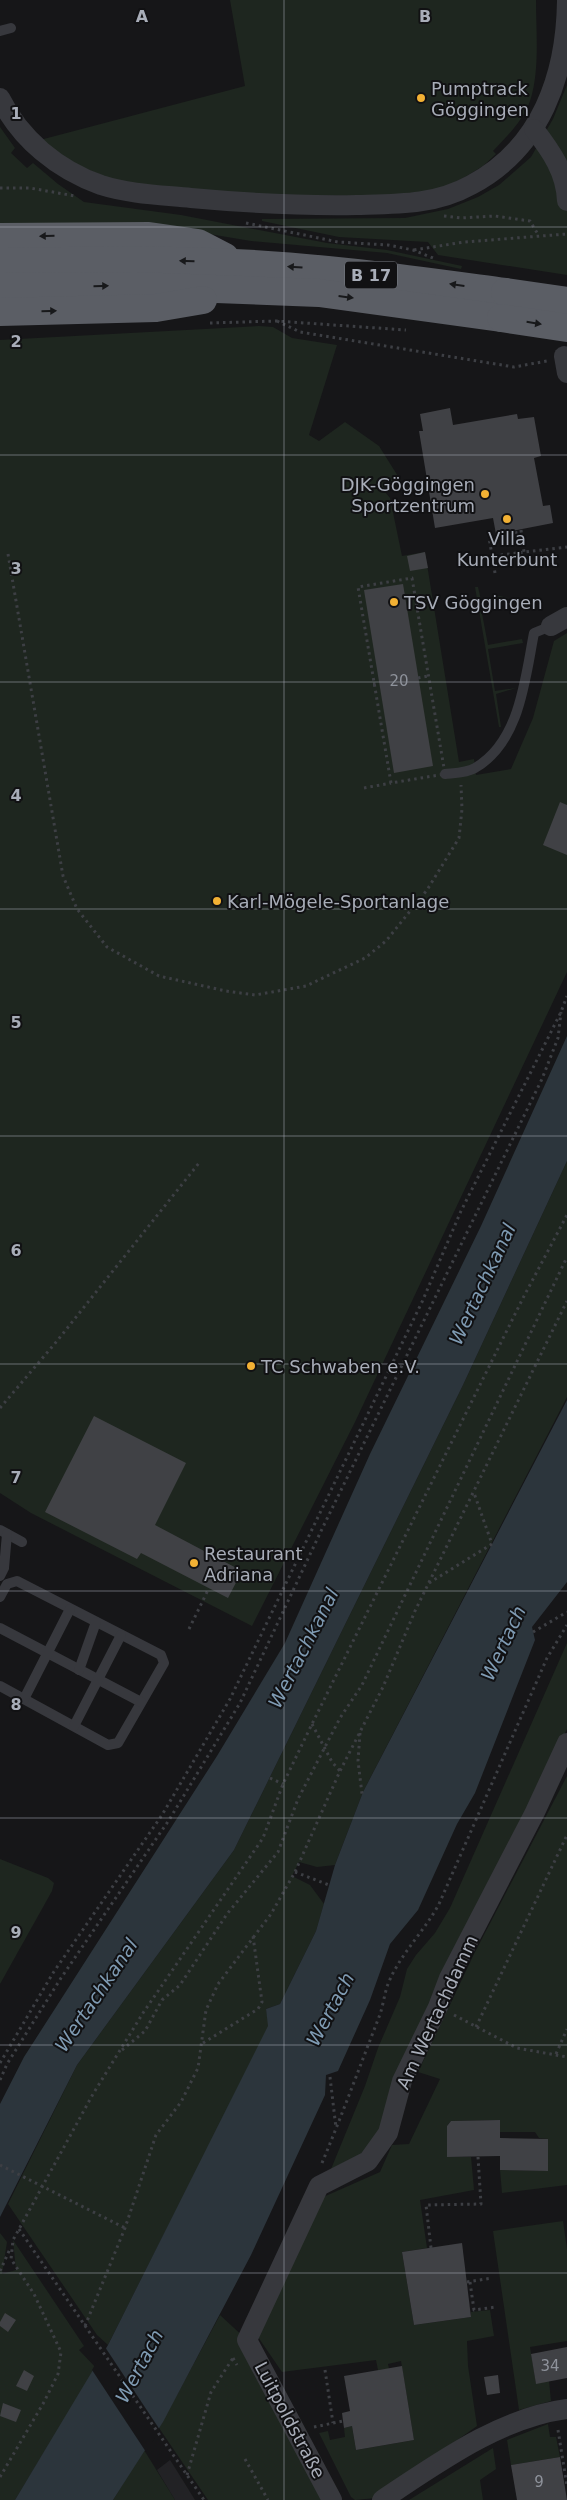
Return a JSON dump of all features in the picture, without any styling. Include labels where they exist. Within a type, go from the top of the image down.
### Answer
[{"type":"highway","points":[[0,237],[149,236],[198,243],[235,263]]},
{"type":"highway","name":"B 17","points":[[0,262],[137,260],[235,263],[332,270],[503,305],[567,328]]},
{"type":"highway","name":"B 17","points":[[0,287],[136,286],[503,305],[567,301]]},
{"type":"highway","points":[[0,312],[156,308],[255,291]]},
{"type":"street","points":[[0,98],[16,125],[44,154],[79,175],[102,185],[127,191],[258,204],[406,204],[442,198],[471,185],[490,172],[515,152],[534,129],[547,104],[563,54],[567,1]]},
{"type":"street","points":[[534,129],[550,151],[566,182],[567,201]]},
{"type":"street","name":"Am Wertachdamm","points":[[319,2186],[368,2160],[388,2133],[402,2081],[438,2007],[449,1978],[535,1812],[567,1742]]},
{"type":"street","points":[[248,2340],[319,2186]]},
{"type":"street","name":"Luitpoldstraße","points":[[248,2340],[332,2500]]},
{"type":"street","points":[[382,2500],[466,2446],[498,2430],[555,2410],[567,2409]]},
{"type":"lane","points":[[0,31],[11,28]]},
{"type":"lane","points":[[445,774],[475,768],[502,744],[521,700],[534,633],[559,622]]},
{"type":"lane","points":[[0,1576],[4,1568],[4,1532],[22,1542]]},
{"type":"lane","points":[[0,1597],[7,1584],[17,1581],[161,1655],[164,1663],[118,1744],[108,1745],[0,1686]]},
{"type":"lane","points":[[24,1699],[70,1608]]},
{"type":"lane","points":[[79,1670],[96,1622]]},
{"type":"lane","points":[[0,1628],[141,1702]]},
{"type":"lane","points":[[74,1726],[121,1635]]},
{"type":"path","points":[[0,188],[30,188]]},
{"type":"path","points":[[437,215],[461,218],[495,216],[530,221],[539,236]]},
{"type":"path","points":[[239,220],[338,242],[388,245],[413,250],[438,259]]},
{"type":"path","points":[[413,250],[464,242],[567,234]]},
{"type":"path","points":[[411,330],[276,320],[300,332],[438,356],[514,367],[546,361],[565,364]]},
{"type":"path","points":[[496,573],[489,537],[521,531],[524,552]]},
{"type":"path","points":[[492,556],[567,546]]},
{"type":"path","points":[[8,554],[63,876],[77,909],[106,947],[159,976],[226,991],[255,995],[306,986],[365,958],[386,942],[427,890],[459,838],[462,810],[461,772]]},
{"type":"path","points":[[364,788],[445,774],[412,578],[358,587],[390,783]]},
{"type":"path","points":[[418,678],[428,676]]},
{"type":"path","points":[[373,684],[379,684]]},
{"type":"path","points":[[0,2080],[7,2064],[61,1978],[169,1820],[240,1703],[322,1529],[542,1078],[558,1038],[562,1012],[567,996]]},
{"type":"path","points":[[0,2063],[53,1973],[162,1815],[230,1699],[422,1302],[461,1211],[562,1012]]},
{"type":"path","points":[[0,1408],[199,1163]]},
{"type":"path","points":[[0,2271],[19,2228],[41,2187],[143,2013],[263,1838],[283,1784],[312,1724],[523,1298],[567,1214]]},
{"type":"path","points":[[119,2053],[145,2032],[162,2000],[180,1985],[227,1914],[278,1852],[298,1799],[340,1718],[362,1685],[567,1257]]},
{"type":"path","points":[[85,2326],[125,2228],[156,2135],[186,2094],[198,2068],[206,2010],[218,1984],[271,1914],[295,1872],[340,1771],[383,1687],[429,1583],[567,1301]]},
{"type":"path","points":[[429,1583],[492,1544],[474,1492]]},
{"type":"path","points":[[189,1629],[209,1588]]},
{"type":"path","points":[[533,1632],[567,1612]]},
{"type":"path","points":[[319,2186],[318,2171],[336,2131],[380,2015],[388,1984],[405,1952],[428,1925],[439,1904],[547,1658],[567,1625]]},
{"type":"path","points":[[312,1724],[326,1747],[332,1762],[340,1771]]},
{"type":"path","points":[[360,1730],[358,1761],[362,1794]]},
{"type":"path","points":[[270,1778],[283,1784]]},
{"type":"path","points":[[476,2027],[567,1835]]},
{"type":"path","points":[[295,1872],[329,1885]]},
{"type":"path","points":[[202,2043],[258,2009],[262,2002],[253,1936]]},
{"type":"path","points":[[438,2007],[517,2048],[567,2057]]},
{"type":"path","points":[[556,2054],[567,2029]]},
{"type":"path","points":[[330,2077],[336,2114],[336,2131]]},
{"type":"path","points":[[431,2248],[426,2205],[481,2204],[478,2156]]},
{"type":"path","points":[[0,2165],[33,2184],[125,2228]]},
{"type":"path","points":[[19,2228],[204,2500]]},
{"type":"path","points":[[0,2477],[44,2402],[58,2374],[60,2352],[34,2294],[11,2260],[12,2246]]},
{"type":"path","points":[[492,2278],[468,2282],[474,2310],[496,2307]]},
{"type":"path","points":[[187,2475],[211,2392],[248,2340]]},
{"type":"path","points":[[325,2370],[333,2423]]},
{"type":"path","points":[[295,2430],[343,2421]]},
{"type":"path","points":[[559,2436],[567,2486]]},
{"type":"path","points":[[245,2459],[268,2500]]},
{"type":"shaded area","points":[[230,0],[536,0],[536,64],[530,101],[519,122],[493,151],[496,154],[483,166],[448,186],[429,191],[393,196],[263,195],[138,184],[113,180],[70,162],[40,140],[245,86]]},
{"type":"shaded area","points":[[567,85],[567,275],[438,255],[428,242],[339,237],[262,221],[262,219],[405,218],[448,209],[478,197],[499,185],[531,157],[553,119]]},
{"type":"shaded area","points":[[0,127],[15,148],[11,153],[27,168],[33,163],[84,202],[181,215],[327,243],[387,250],[462,266],[461,269],[387,253],[251,241],[161,226],[0,227]]},
{"type":"shaded area","name":"Karl-Mögele-Sportanlage","points":[[259,326],[273,327],[292,338],[337,345],[309,435],[319,441],[345,422],[379,446],[401,481],[385,492],[390,498],[402,556],[425,552],[459,762],[474,759],[476,775],[511,769],[533,718],[554,641],[567,633],[567,972],[355,1422],[252,1626],[31,1513],[0,1493],[0,340]]},
{"type":"shaded area","points":[[475,587],[478,587],[481,600],[500,596],[508,598],[480,603],[488,645],[522,639],[523,643],[488,649],[495,691],[516,688],[496,694],[501,727],[499,727]]},
{"type":"shaded area","points":[[567,1161],[567,1397],[363,1792],[335,1865],[317,1867],[299,1862],[292,1876],[310,1885],[324,1904],[316,1931],[280,2004],[266,2009],[269,2026],[108,2345],[97,2335],[8,2204],[77,2065],[234,1850],[463,1385]]},
{"type":"shaded area","points":[[567,1643],[567,1729],[369,2152],[329,2174],[400,1997],[407,1969],[435,1933],[450,1908]]},
{"type":"shaded area","points":[[567,1776],[567,2185],[502,2193],[500,2170],[547,2171],[548,2139],[539,2138],[535,2132],[500,2132],[499,2120],[451,2121],[447,2126],[447,2157],[471,2157],[474,2190],[420,2200],[427,2248],[402,2252],[414,2325],[471,2317],[471,2312],[490,2310],[494,2336],[467,2341],[468,2366],[477,2426],[376,2498],[355,2500],[351,2497],[319,2433],[328,2431],[330,2440],[345,2437],[344,2428],[352,2426],[356,2450],[414,2440],[401,2361],[388,2364],[389,2369],[378,2370],[376,2360],[282,2372],[258,2337],[321,2198],[380,2172],[392,2145],[409,2144],[440,2079],[418,2072],[474,1954]]},
{"type":"shaded area","points":[[0,1859],[48,1878],[54,1883],[52,1891],[0,1984]]},
{"type":"shaded area","points":[[563,2221],[567,2249],[567,2341],[530,2347],[536,2383],[549,2381],[551,2401],[519,2410],[493,2231]]},
{"type":"shaded area","points":[[0,2233],[7,2242],[2,2274],[16,2270],[13,2240],[84,2346],[79,2350],[96,2368],[15,2500],[0,2500]]},
{"type":"shaded area","points":[[220,2315],[247,2340],[332,2500],[208,2500],[159,2428]]},
{"type":"shaded area","points":[[548,2424],[550,2437],[556,2437],[560,2457],[511,2465],[507,2440]]},
{"type":"shaded area","points":[[493,2448],[496,2469],[480,2480],[483,2500],[409,2500]]},
{"type":"shaded area","points":[[144,2450],[175,2500],[113,2500]]},
{"type":"shaded area","points":[[170,2460],[195,2500],[175,2500],[157,2470]]},
{"type":"water","name":"Wertachkanal","points":[[567,1036],[567,1161],[463,1385],[234,1850],[77,2065],[0,2217],[0,2104],[24,2057],[217,1756],[285,1643],[370,1454],[481,1226]]},
{"type":"water","name":"Wertach","points":[[567,1400],[567,1582],[532,1627],[535,1640],[475,1793],[457,1824],[418,1910],[390,1944],[370,2000],[338,2071],[326,2075],[325,2095],[251,2255],[163,2422],[113,2500],[15,2500],[108,2345],[268,2026],[266,2009],[280,2004],[316,1931],[335,1865],[363,1792]]},
{"type":"pier","points":[[105,2347],[160,2430],[146,2452],[92,2370]]},
{"type":"building","points":[[450,408],[453,425],[517,414],[518,419],[534,417],[541,456],[534,458],[543,506],[550,505],[553,523],[496,534],[493,518],[435,528],[419,431],[423,431],[420,414]]},
{"type":"building","points":[[425,552],[428,568],[410,571],[407,556]]},
{"type":"building","points":[[403,584],[433,766],[394,773],[364,590]]},
{"type":"building","points":[[560,802],[567,805],[567,855],[543,845]]},
{"type":"building","points":[[94,1416],[186,1463],[155,1525],[242,1571],[228,1598],[141,1553],[137,1559],[45,1512]]},
{"type":"building","points":[[500,2120],[500,2138],[548,2139],[548,2171],[500,2170],[500,2156],[447,2157],[447,2126],[451,2121]]},
{"type":"building","points":[[462,2243],[471,2317],[414,2325],[402,2252]]},
{"type":"building","points":[[5,2313],[16,2320],[8,2332],[0,2326]]},
{"type":"building","points":[[567,2347],[567,2378],[536,2384],[531,2354]]},
{"type":"building","points":[[402,2366],[414,2440],[356,2450],[352,2426],[344,2428],[342,2413],[350,2411],[344,2376]]},
{"type":"building","points":[[24,2370],[34,2376],[27,2391],[16,2386]]},
{"type":"building","points":[[498,2375],[500,2393],[487,2395],[484,2377]]},
{"type":"building","points":[[3,2403],[21,2410],[16,2422],[0,2416]]},
{"type":"building","points":[[560,2457],[567,2500],[517,2500],[511,2465]]},
{"type":"place","name":"Pumptrack Göggingen","points":[[421,98]]},
{"type":"place","name":"DJK-Göggingen Sportzentrum","points":[[485,494]]},
{"type":"place","name":"Villa Kunterbunt","points":[[507,519]]},
{"type":"place","name":"TSV Göggingen","points":[[394,602]]},
{"type":"place","name":"Karl-Mögele-Sportanlage","points":[[217,901]]},
{"type":"place","name":"TC Schwaben e.V.","points":[[251,1366]]},
{"type":"place","name":"Restaurant Adriana","points":[[194,1563]]}]
